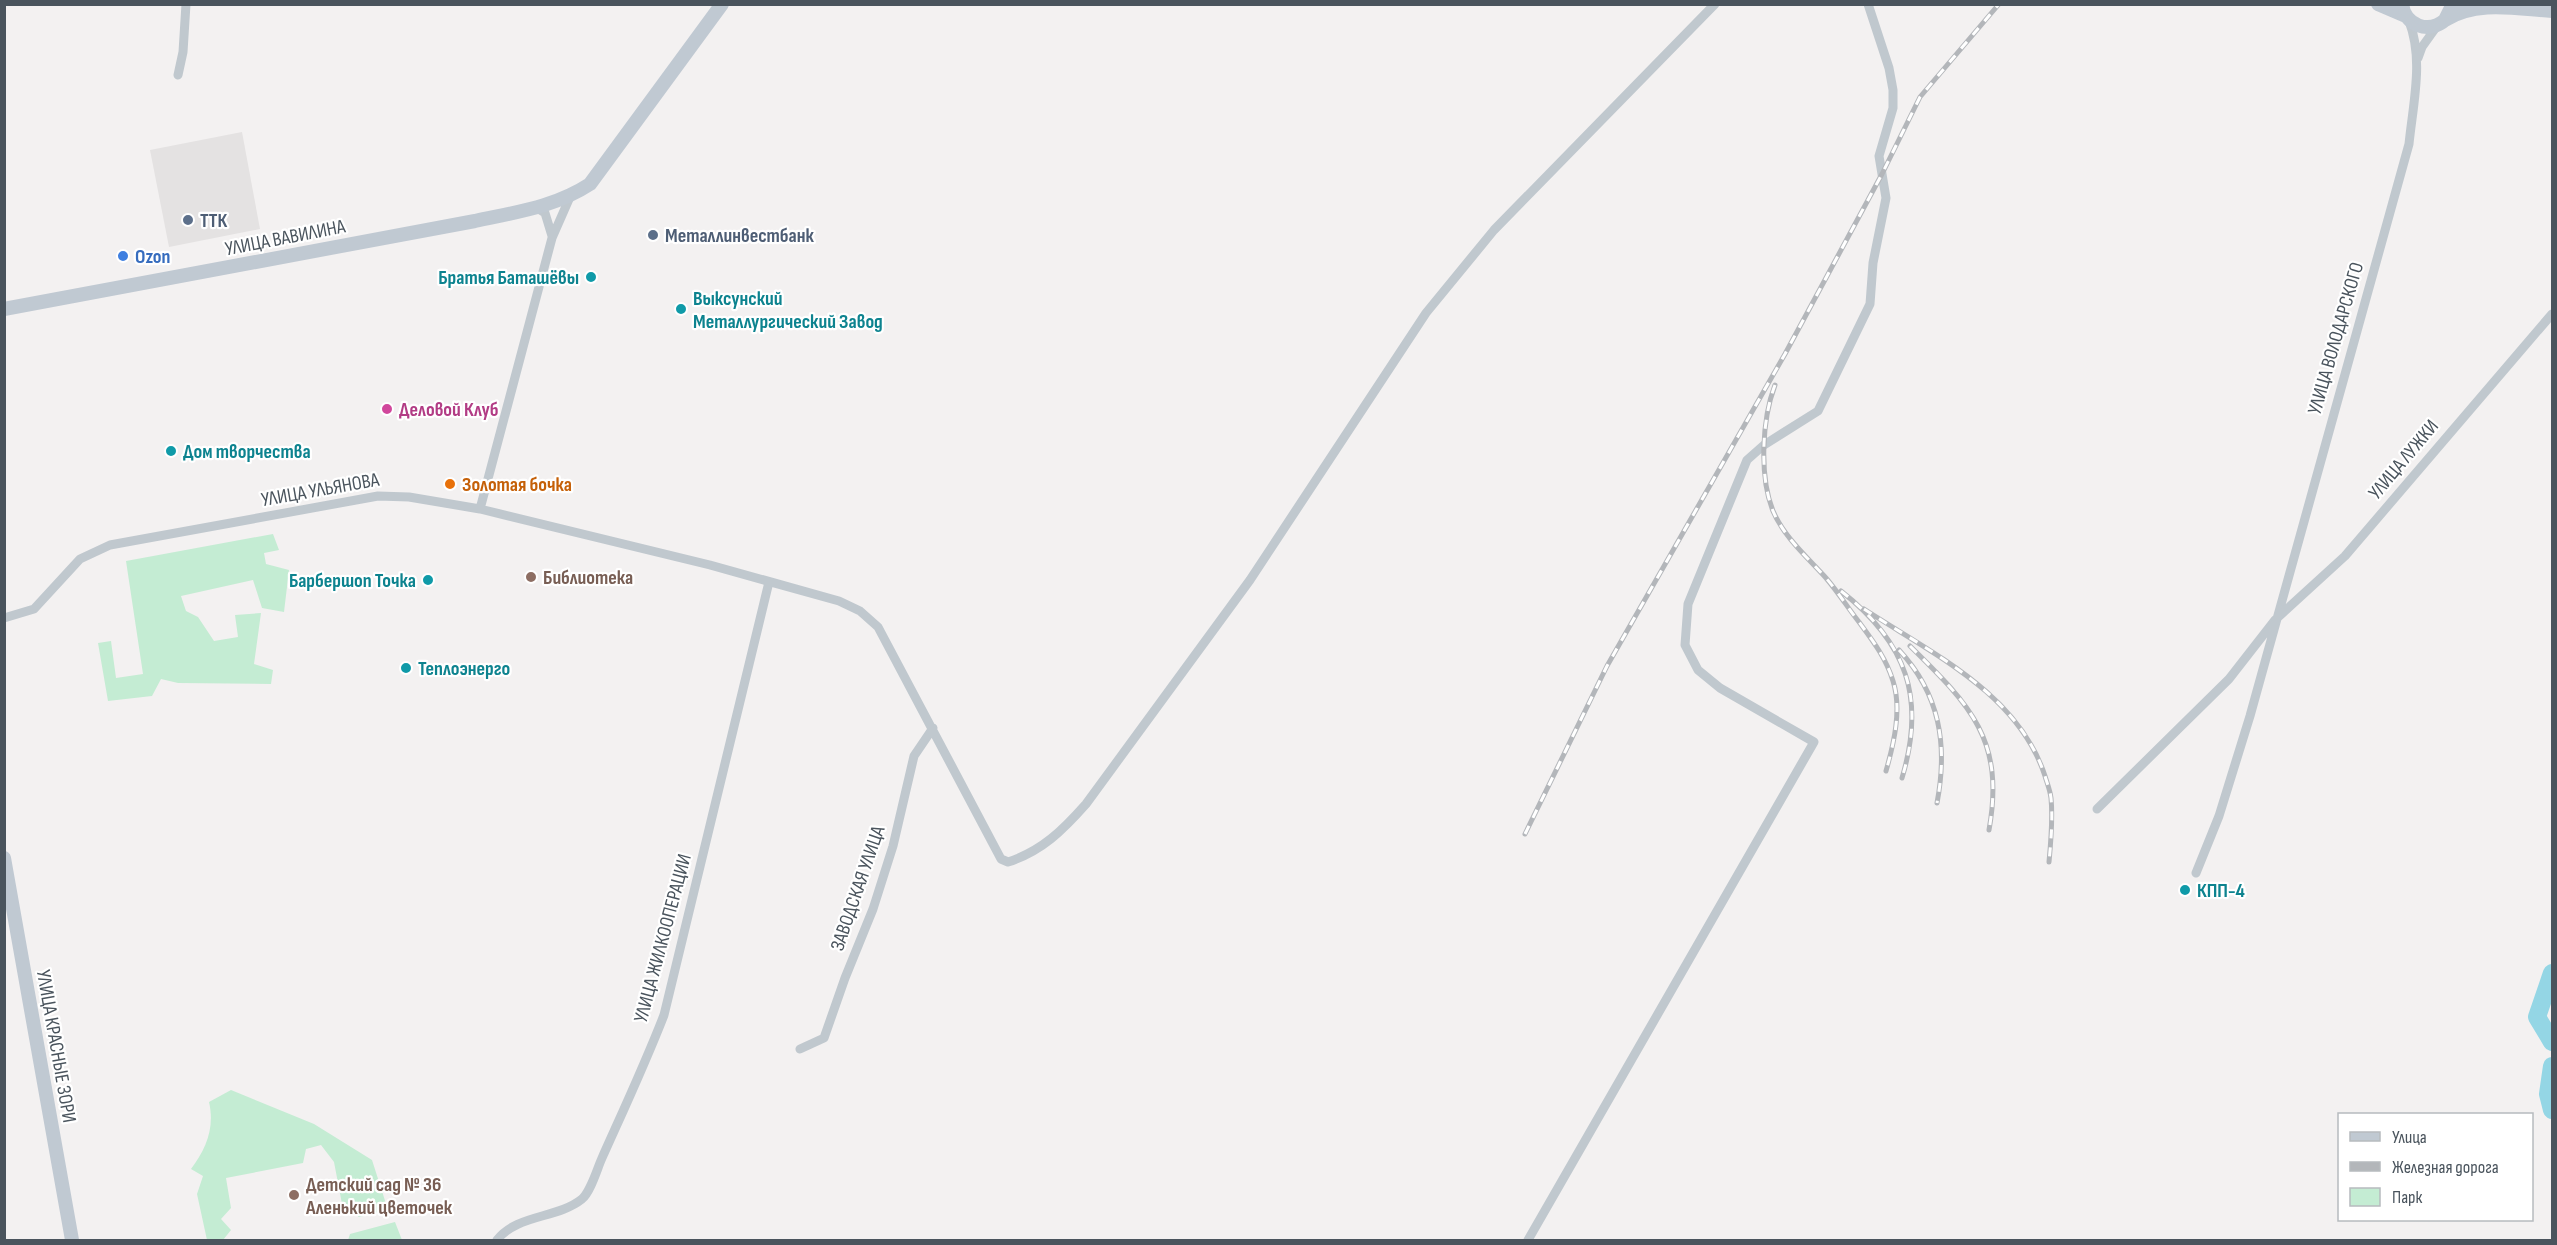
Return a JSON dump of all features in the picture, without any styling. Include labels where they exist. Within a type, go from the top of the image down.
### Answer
[{"type":"street","points":[[178,75],[183,52],[186,4]]},
{"type":"street","name":"УЛИЦА ВАВИЛИНА","points":[[4,309],[537,208],[570,197],[590,184],[722,4]]},
{"type":"street","name":"УЛИЦА УЛЬЯНОВА","points":[[4,618],[34,609],[80,559],[110,545],[378,496],[409,497],[480,509],[710,565],[838,601],[860,611],[878,627],[1001,859],[1008,862],[1024,857],[1041,848],[1061,832],[1086,804],[1250,580],[1426,313],[1494,230],[1715,4]]},
{"type":"street","points":[[1527,1240],[1814,742],[1720,688],[1698,670],[1685,645],[1688,604],[1747,459],[1764,445],[1818,411],[1870,303],[1873,263],[1886,198],[1880,156],[1893,108],[1893,90],[1889,68],[1868,4]]},
{"type":"street","points":[[2378,4],[2406,14],[2422,27],[2441,23],[2455,14],[2476,6],[2553,11]]},
{"type":"street","points":[[2417,63],[2422,47],[2453,4]]},
{"type":"street","points":[[2406,14],[2416,44],[2417,63]]},
{"type":"street","name":"УЛИЦА ВОЛОДАРСКОГО","points":[[2196,873],[2219,816],[2250,716],[2409,144],[2417,63]]},
{"type":"street","points":[[480,509],[552,238],[570,197]]},
{"type":"street","points":[[537,208],[545,213],[552,238]]},
{"type":"street","name":"УЛИЦА ЛУЖКИ","points":[[2275,620],[2345,556],[2553,314]]},
{"type":"street","name":"УЛИЦА ЖИЛКООПЕРАЦИИ","points":[[497,1240],[502,1234],[520,1223],[556,1214],[584,1198],[650,1050],[664,1015],[769,582]]},
{"type":"street","points":[[2097,809],[2229,679],[2275,620]]},
{"type":"street","name":"ЗАВОДСКАЯ УЛИЦА","points":[[800,1049],[824,1038],[844,978],[877,898],[893,846],[914,756],[933,728]]},
{"type":"street","name":"УЛИЦА КРАСНЫЕ ЗОРИ","points":[[4,858],[9,911],[72,1240]]},
{"type":"shaded area","points":[[242,132],[260,229],[169,247],[150,150]]},
{"type":"green space","points":[[273,534],[279,550],[264,553],[266,564],[289,570],[284,612],[262,608],[253,580],[181,596],[186,611],[198,617],[214,641],[238,637],[235,615],[261,613],[254,664],[273,670],[271,684],[178,683],[161,679],[152,696],[108,701],[98,643],[111,641],[116,678],[143,674],[126,561]]},
{"type":"green space","points":[[231,1090],[314,1124],[372,1160],[388,1210],[359,1217],[342,1204],[334,1162],[321,1145],[306,1149],[303,1163],[226,1178],[231,1208],[221,1219],[231,1230],[223,1240],[207,1240],[197,1194],[203,1176],[191,1169],[208,1138],[211,1121],[209,1102]]},
{"type":"green space","points":[[395,1222],[402,1240],[348,1240],[350,1234]]},
{"type":"waterway","points":[[2552,973],[2537,1017],[2552,1042]]},
{"type":"waterway","points":[[2552,1066],[2548,1094],[2552,1110]]},
{"type":"railway","points":[[1525,834],[1607,666],[1785,354],[1882,174],[1920,97],[1999,4]]},
{"type":"railway","points":[[1775,385],[1767,414],[1764,448],[1766,481],[1773,511],[1796,546],[1835,589],[1874,643],[1890,673],[1896,692],[1897,714],[1886,771]]},
{"type":"railway","points":[[1841,591],[1882,631],[1896,652],[1905,674],[1911,697],[1912,722],[1902,778]]},
{"type":"railway","points":[[1864,609],[1970,678],[1994,698],[2015,721],[2032,747],[2050,792],[2052,822],[2049,862]]},
{"type":"railway","points":[[1910,646],[1950,687],[1978,727],[1987,748],[1992,772],[1993,799],[1989,830]]},
{"type":"railway","points":[[1899,650],[1924,684],[1938,721],[1941,761],[1937,803]]},
{"type":"place","name":"ТТК","points":[[188,220]]},
{"type":"place","name":"Металлинвестбанк","points":[[653,235]]},
{"type":"place","name":"Ozon","points":[[123,256]]},
{"type":"place","name":"Братья Баташёвы","points":[[591,277]]},
{"type":"place","name":"Выксунский Металлургический Завод","points":[[681,309]]},
{"type":"place","name":"Деловой Клуб","points":[[387,409]]},
{"type":"place","name":"Дом творчества","points":[[171,451]]},
{"type":"place","name":"Золотая бочка","points":[[450,484]]},
{"type":"place","name":"Библиотека","points":[[531,577]]},
{"type":"place","name":"Барбершоп Точка","points":[[428,580]]},
{"type":"place","name":"Теплоэнерго","points":[[406,668]]},
{"type":"place","name":"КПП-4","points":[[2185,890]]},
{"type":"place","name":"Детский сад № 36 Аленький цветочек","points":[[294,1195]]}]
